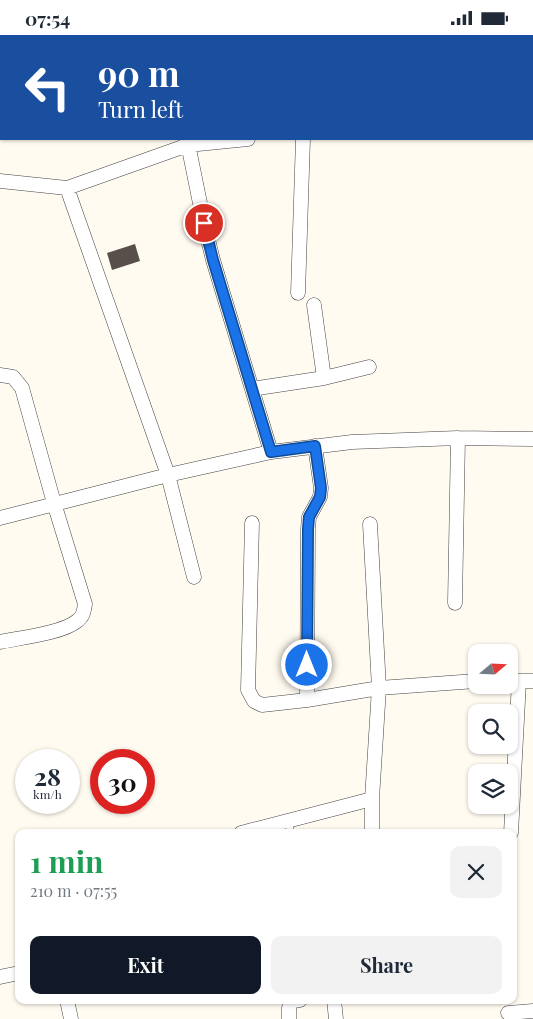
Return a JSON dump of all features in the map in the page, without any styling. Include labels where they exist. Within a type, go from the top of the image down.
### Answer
[{"type":"street","points":[[0,181],[67,188],[187,142],[228,140]]},
{"type":"street","points":[[298,293],[303,140]]},
{"type":"street","points":[[187,142],[213,260],[271,452]]},
{"type":"street","points":[[67,188],[168,475],[194,577]]},
{"type":"street","points":[[314,305],[324,378]]},
{"type":"street","points":[[252,389],[324,378],[369,367]]},
{"type":"street","points":[[0,375],[13,377],[22,388],[84,604],[84,613],[78,621],[64,629],[0,642]]},
{"type":"street","points":[[0,517],[168,475],[271,452],[352,442],[458,438],[533,439]]},
{"type":"street","points":[[455,603],[458,438]]},
{"type":"street","points":[[307,700],[308,529],[309,517],[320,497],[321,488],[315,446]]},
{"type":"street","points":[[252,523],[248,690],[254,701],[262,705],[307,700],[379,688],[468,682]]},
{"type":"street","points":[[370,524],[379,688],[372,829]]},
{"type":"street","points":[[511,829],[520,681]]},
{"type":"street","points":[[269,829],[290,826],[372,799]]},
{"type":"street","points":[[0,977],[15,974]]},
{"type":"street","points":[[68,1004],[71,1019]]},
{"type":"street","points":[[289,1019],[291,1004]]},
{"type":"street","points":[[334,1004],[336,1019]]},
{"type":"street","points":[[508,1011],[533,1011]]},
{"type":"building","points":[[135,244],[140,261],[112,270],[107,253]]},
{"type":"route","points":[[204,223],[213,260],[271,452],[315,446],[321,488],[320,497],[309,517],[308,529],[307,665]]}]
